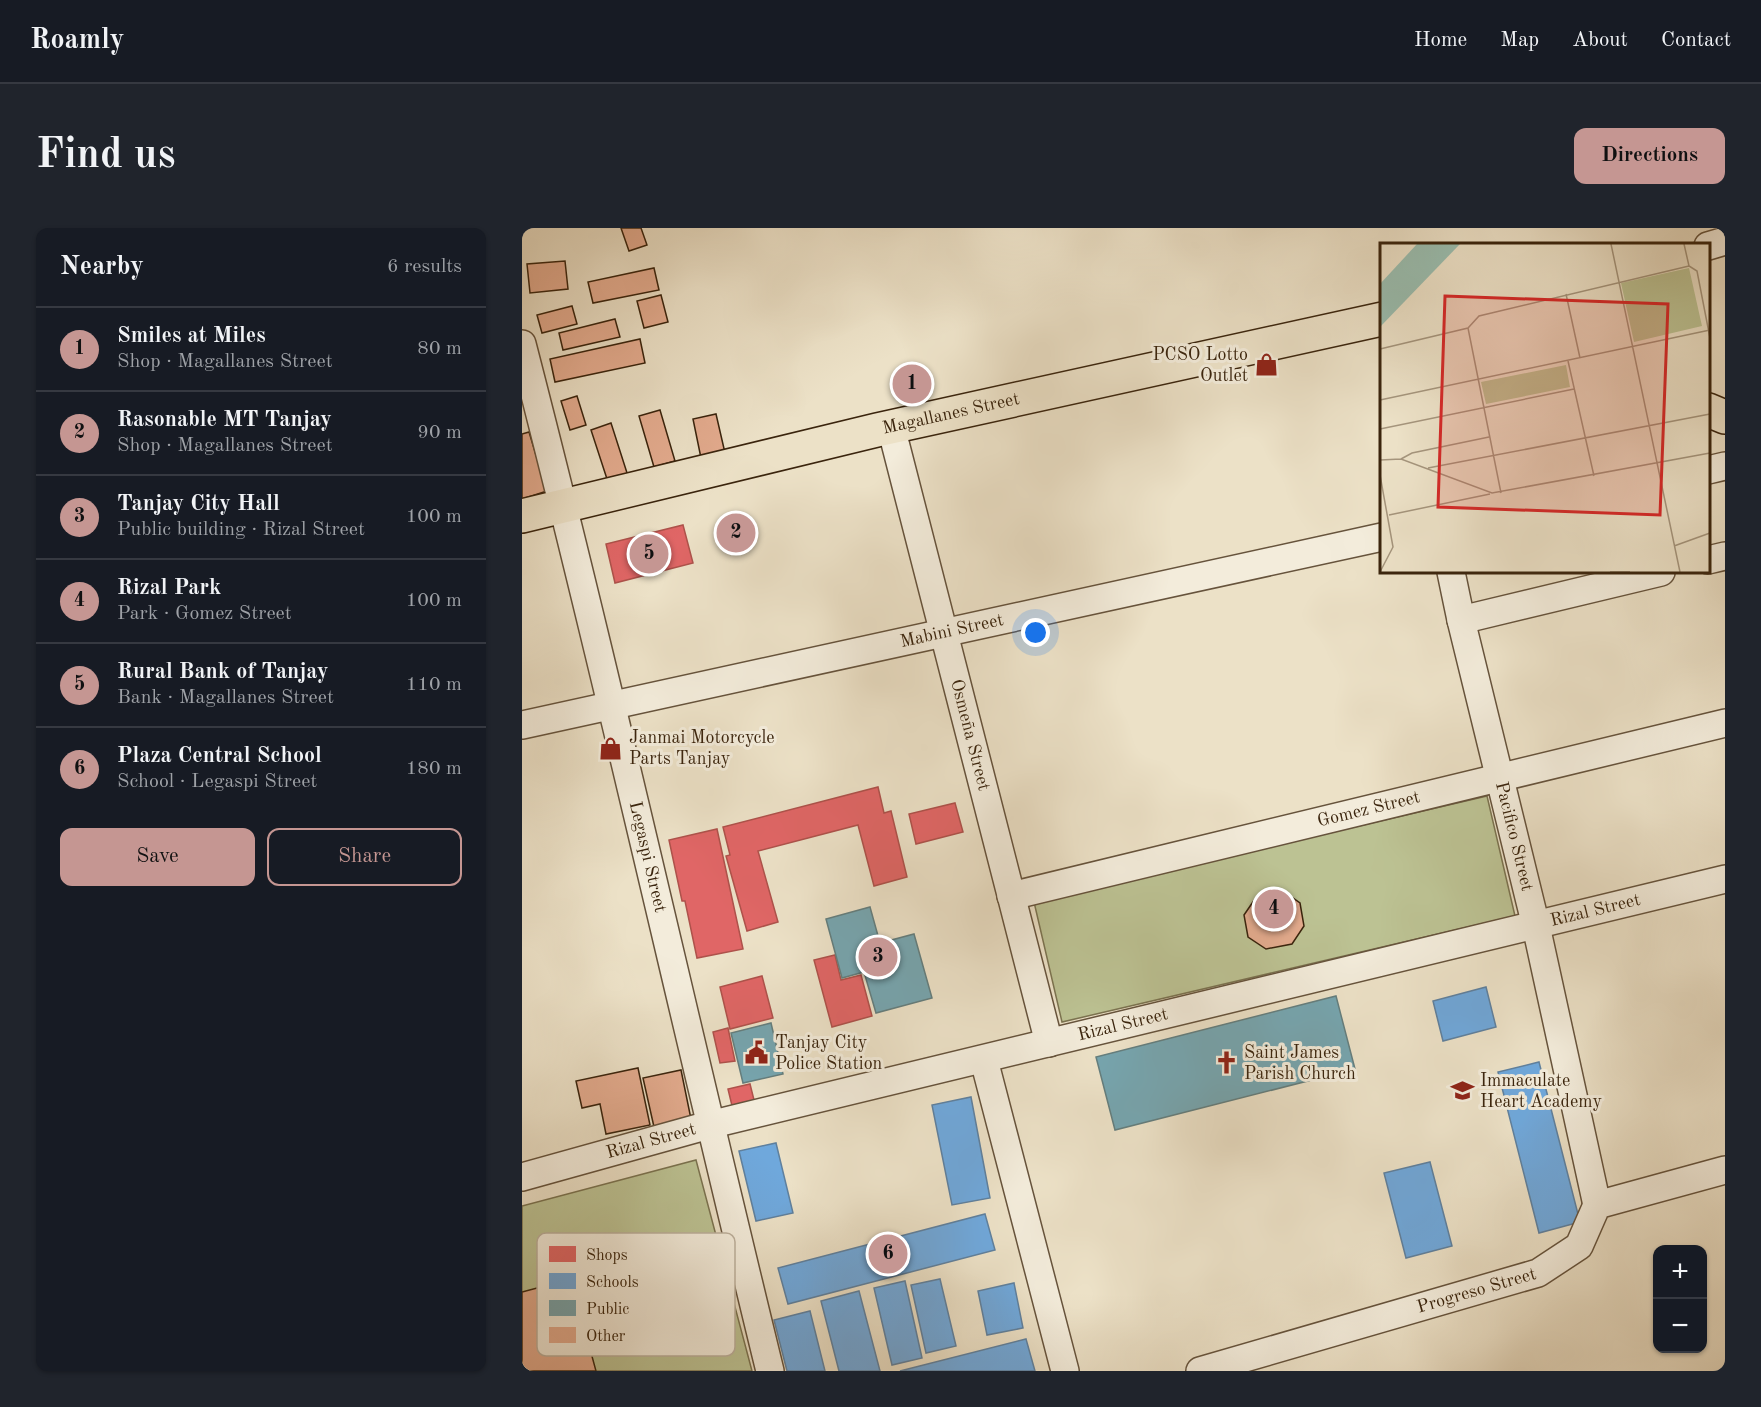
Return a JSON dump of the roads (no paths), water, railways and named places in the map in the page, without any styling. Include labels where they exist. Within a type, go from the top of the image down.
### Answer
[{"type":"highway","name":"Magallanes Street","points":[[522,516],[891,427],[1380,319]]},
{"type":"highway","points":[[1710,411],[1725,417]]},
{"type":"street","points":[[1710,246],[1725,242]]},
{"type":"street","name":"Legaspi Street","points":[[522,344],[564,506],[709,1125],[770,1371]]},
{"type":"street","name":"Osmeña Street","points":[[891,427],[1049,1043]]},
{"type":"street","points":[[1710,470],[1725,466]]},
{"type":"street","name":"Mabini Street","points":[[522,724],[1380,537]]},
{"type":"street","points":[[1710,560],[1725,556]]},
{"type":"street","name":"Pacifico Street","points":[[1450,573],[1536,926],[1597,1205]]},
{"type":"street","points":[[1461,620],[1657,573]]},
{"type":"street","name":"Gomez Street","points":[[1011,896],[1725,723]]},
{"type":"street","name":"Rizal Street","points":[[522,1177],[709,1125],[1725,879]]},
{"type":"street","points":[[984,1060],[1065,1371]]},
{"type":"street","points":[[1597,1205],[1725,1170]]},
{"type":"street","name":"Progreso Street","points":[[1200,1371],[1538,1273],[1579,1246],[1597,1205]]},
{"type":"place","name":"PCSO Lotto Outlet","points":[[1266,365]]},
{"type":"place","name":"Smiles at Miles","points":[[912,384]]},
{"type":"place","name":"Rasonable MT Tanjay","points":[[736,533]]},
{"type":"place","name":"Rural Bank of Tanjay","points":[[649,554]]},
{"type":"place","name":"Janmai Motorcycle Parts Tanjay","points":[[611,748]]},
{"type":"place","name":"Rizal Park","points":[[1274,909]]},
{"type":"place","name":"Tanjay City Hall","points":[[878,957]]},
{"type":"place","name":"Tanjay City Police Station","points":[[757,1053]]},
{"type":"place","name":"Saint James Parish Church","points":[[1226,1063]]},
{"type":"place","name":"Immaculate Heart Academy","points":[[1462,1091]]},
{"type":"place","name":"Plaza Central School","points":[[888,1254]]}]
